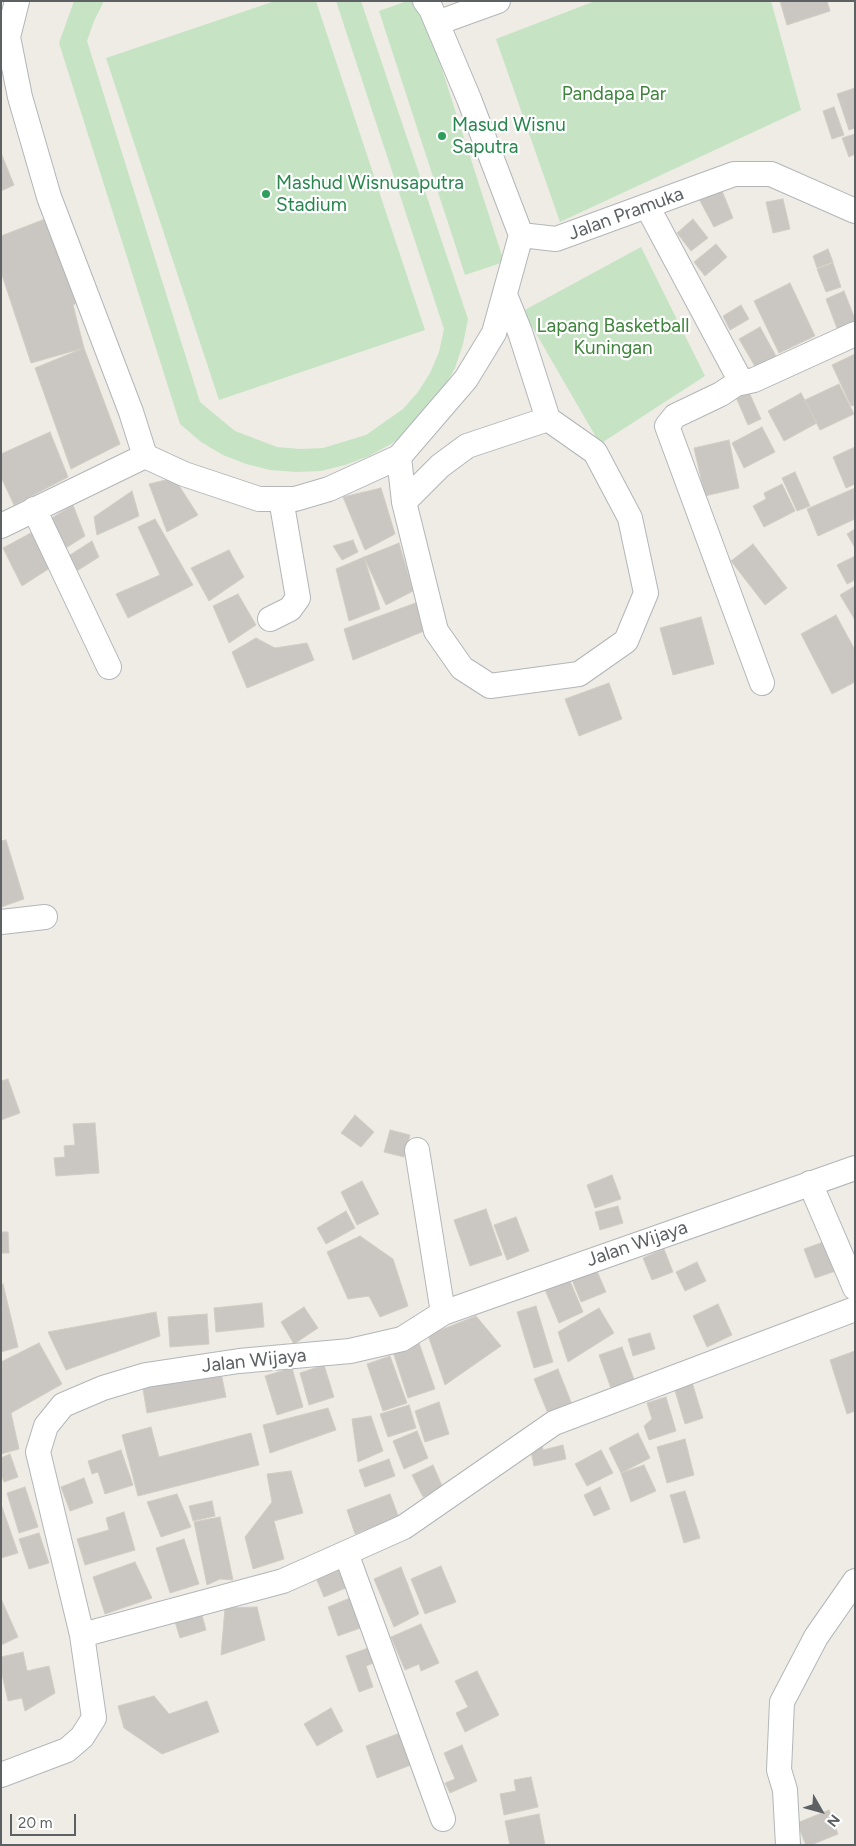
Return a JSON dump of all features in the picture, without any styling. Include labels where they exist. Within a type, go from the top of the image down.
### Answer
[{"type":"street","points":[[17,1],[8,37],[20,97],[49,197],[131,412],[145,456],[184,474],[259,499],[295,499],[329,489],[399,457],[466,379],[494,334],[521,235],[470,98],[431,9],[425,1]]},
{"type":"street","points":[[437,23],[470,6],[498,1]]},
{"type":"street","name":"Jalan Pramuka","points":[[521,235],[556,240],[734,174],[771,174],[855,211]]},
{"type":"street","points":[[647,206],[739,378],[736,384]]},
{"type":"street","points":[[399,457],[404,502],[436,631],[462,668],[490,686],[579,674],[626,641],[646,593],[630,518],[595,452],[548,419],[520,332],[505,295]]},
{"type":"street","points":[[762,683],[667,426],[674,416],[736,384],[754,380],[855,334]]},
{"type":"street","points":[[404,502],[440,466],[467,446],[548,419]]},
{"type":"street","points":[[1,526],[145,456]]},
{"type":"street","points":[[270,618],[290,608],[298,598],[281,499]]},
{"type":"street","points":[[34,509],[109,667]]},
{"type":"street","points":[[1,922],[45,917]]},
{"type":"street","points":[[417,1150],[443,1313]]},
{"type":"street","name":"Jalan Wijaya","points":[[1,1775],[67,1750],[82,1737],[94,1718],[82,1635],[38,1452],[46,1426],[63,1405],[103,1388],[146,1375],[238,1361],[350,1351],[402,1339],[443,1313],[855,1168]]},
{"type":"street","points":[[810,1183],[855,1288]]},
{"type":"street","points":[[82,1635],[283,1581],[404,1527],[554,1423],[855,1308]]},
{"type":"street","points":[[346,1553],[443,1820]]},
{"type":"street","points":[[788,1845],[785,1790],[779,1770],[782,1702],[816,1637],[855,1581]]},
{"type":"green space","points":[[74,1],[104,1],[87,41],[200,402],[235,431],[277,447],[300,449],[323,448],[366,435],[403,409],[418,392],[430,373],[439,352],[444,329],[336,1],[361,1],[468,319],[463,344],[455,368],[443,390],[411,429],[391,444],[369,456],[345,465],[321,471],[296,472],[270,470],[246,464],[223,455],[201,442],[180,424],[59,43]]},
{"type":"green space","name":"Mashud Wisnusaputra Stadium","points":[[275,1],[316,1],[425,330],[219,400],[106,58]]},
{"type":"green space","name":"Masud Wisnu Saputra","points":[[407,1],[420,1],[504,262],[465,275],[379,11]]},
{"type":"green space","name":"Pandapa Par","points":[[595,1],[771,1],[801,110],[560,222],[496,39]]},
{"type":"green space","name":"Lapang Basketball Kuningan","points":[[641,247],[705,376],[600,444],[523,311]]},
{"type":"building","points":[[780,1],[827,1],[830,11],[787,25]]},
{"type":"building","points":[[855,88],[855,128],[849,130],[837,94]]},
{"type":"building","points":[[834,107],[844,135],[832,139],[823,111]]},
{"type":"building","points":[[855,134],[855,154],[849,157],[842,138]]},
{"type":"building","points":[[1,153],[14,185],[1,191]]},
{"type":"building","points":[[720,186],[733,218],[714,227],[698,197]]},
{"type":"building","points":[[783,199],[790,229],[773,233],[766,202]]},
{"type":"building","points":[[45,219],[80,301],[73,305],[84,348],[31,363],[1,272],[1,236]]},
{"type":"building","points":[[693,219],[708,238],[691,251],[677,233]]},
{"type":"building","points":[[716,244],[727,257],[705,276],[694,262]]},
{"type":"building","points":[[828,249],[833,262],[817,268],[813,256]]},
{"type":"building","points":[[833,263],[841,287],[826,292],[817,269]]},
{"type":"building","points":[[790,283],[815,336],[779,353],[754,301]]},
{"type":"building","points":[[844,291],[855,319],[855,325],[838,331],[826,299]]},
{"type":"building","points":[[741,305],[749,319],[730,330],[723,316]]},
{"type":"building","points":[[760,327],[776,356],[756,368],[739,339]]},
{"type":"building","points":[[84,348],[120,444],[71,469],[35,368]]},
{"type":"building","points":[[855,354],[855,405],[851,406],[832,365]]},
{"type":"building","points":[[839,384],[854,414],[820,430],[805,400]]},
{"type":"building","points":[[748,390],[761,419],[748,425],[735,395]]},
{"type":"building","points":[[801,393],[817,423],[784,441],[768,411]]},
{"type":"building","points":[[762,427],[775,452],[744,468],[732,443]]},
{"type":"building","points":[[50,432],[68,477],[14,505],[1,477],[1,454]]},
{"type":"building","points":[[729,440],[739,488],[705,496],[694,448]]},
{"type":"building","points":[[855,447],[855,484],[846,488],[833,457]]},
{"type":"building","points":[[795,472],[810,506],[797,511],[782,478]]},
{"type":"building","points":[[174,478],[198,515],[167,532],[149,484]]},
{"type":"building","points":[[782,484],[795,511],[764,527],[753,506],[766,499],[764,493]]},
{"type":"building","points":[[381,488],[395,534],[365,550],[343,497]]},
{"type":"building","points":[[855,488],[855,519],[818,536],[807,509]]},
{"type":"building","points":[[132,491],[139,516],[97,535],[94,517]]},
{"type":"building","points":[[73,505],[85,536],[61,551],[50,519]]},
{"type":"building","points":[[155,519],[193,585],[128,618],[116,594],[160,575],[138,527]]},
{"type":"building","points":[[42,527],[53,566],[22,586],[3,548]]},
{"type":"building","points":[[855,529],[855,548],[847,534]]},
{"type":"building","points":[[353,540],[358,552],[342,560],[333,546]]},
{"type":"building","points":[[92,541],[99,557],[72,574],[59,562]]},
{"type":"building","points":[[399,543],[413,591],[386,605],[364,557]]},
{"type":"building","points":[[753,544],[787,588],[765,605],[731,561]]},
{"type":"building","points":[[229,550],[244,577],[209,601],[191,568]]},
{"type":"building","points":[[855,556],[855,580],[847,584],[837,565]]},
{"type":"building","points":[[364,557],[380,609],[349,621],[336,569]]},
{"type":"building","points":[[855,586],[855,620],[840,595]]},
{"type":"building","points":[[238,594],[256,625],[229,643],[213,606]]},
{"type":"building","points":[[421,601],[429,629],[353,660],[344,629]]},
{"type":"building","points":[[836,615],[855,650],[855,682],[832,694],[801,634]]},
{"type":"building","points":[[701,617],[714,664],[673,675],[660,628]]},
{"type":"building","points":[[256,638],[275,648],[307,643],[314,660],[247,688],[232,652]]},
{"type":"building","points":[[609,683],[622,719],[579,736],[565,699]]},
{"type":"building","points":[[6,840],[24,899],[1,907],[1,841]]},
{"type":"building","points":[[8,1079],[20,1113],[1,1120],[1,1081]]},
{"type":"building","points":[[355,1115],[374,1132],[361,1147],[341,1133]]},
{"type":"building","points":[[95,1123],[99,1173],[56,1176],[54,1158],[65,1157],[64,1146],[75,1145],[73,1124]]},
{"type":"building","points":[[390,1130],[410,1135],[404,1157],[384,1152]]},
{"type":"building","points":[[612,1175],[621,1199],[595,1208],[587,1185]]},
{"type":"building","points":[[362,1181],[379,1214],[357,1225],[341,1192]]},
{"type":"building","points":[[618,1206],[623,1223],[600,1230],[595,1212]]},
{"type":"building","points":[[486,1209],[502,1255],[470,1266],[454,1220]]},
{"type":"building","points":[[346,1211],[355,1228],[326,1244],[317,1228]]},
{"type":"building","points":[[516,1217],[529,1251],[507,1260],[494,1225]]},
{"type":"building","points":[[1,1232],[8,1232],[9,1253],[1,1253]]},
{"type":"building","points":[[360,1236],[393,1259],[408,1306],[380,1317],[369,1296],[348,1299],[327,1252]]},
{"type":"building","points":[[829,1240],[839,1270],[815,1278],[804,1249]]},
{"type":"building","points":[[664,1249],[673,1272],[652,1280],[643,1258]]},
{"type":"building","points":[[697,1262],[706,1281],[685,1291],[676,1272]]},
{"type":"building","points":[[594,1264],[606,1292],[581,1302],[570,1275]]},
{"type":"building","points":[[567,1274],[583,1312],[559,1323],[543,1285]]},
{"type":"building","points":[[3,1284],[18,1347],[1,1352],[1,1285]]},
{"type":"building","points":[[262,1303],[264,1327],[216,1332],[214,1308]]},
{"type":"building","points":[[718,1304],[732,1335],[707,1347],[693,1316]]},
{"type":"building","points":[[536,1306],[553,1362],[534,1368],[517,1312]]},
{"type":"building","points":[[304,1307],[318,1328],[294,1344],[281,1322]]},
{"type":"building","points":[[599,1308],[614,1333],[568,1362],[558,1332]]},
{"type":"building","points":[[156,1312],[160,1336],[66,1370],[48,1332]]},
{"type":"building","points":[[207,1314],[209,1344],[170,1347],[168,1317]]},
{"type":"building","points":[[476,1316],[501,1346],[445,1385],[428,1335]]},
{"type":"building","points":[[650,1333],[655,1349],[633,1356],[628,1339]]},
{"type":"building","points":[[39,1343],[62,1384],[11,1413],[19,1449],[1,1454],[1,1362]]},
{"type":"building","points":[[419,1343],[435,1389],[408,1398],[393,1352]]},
{"type":"building","points":[[622,1347],[635,1382],[612,1391],[599,1355]]},
{"type":"building","points":[[855,1351],[855,1411],[847,1414],[830,1360]]},
{"type":"building","points":[[390,1356],[407,1403],[383,1411],[367,1364]]},
{"type":"building","points":[[324,1365],[334,1397],[309,1405],[300,1373]]},
{"type":"building","points":[[220,1368],[226,1397],[147,1413],[142,1383]]},
{"type":"building","points":[[292,1368],[303,1407],[277,1415],[265,1376]]},
{"type":"building","points":[[558,1369],[573,1407],[549,1416],[534,1379]]},
{"type":"building","points":[[691,1379],[703,1418],[685,1424],[673,1384]]},
{"type":"building","points":[[666,1397],[676,1431],[649,1440],[644,1426],[652,1419],[647,1403]]},
{"type":"building","points":[[439,1402],[449,1434],[425,1442],[415,1411]]},
{"type":"building","points":[[409,1405],[416,1428],[388,1437],[380,1414]]},
{"type":"building","points":[[328,1408],[336,1430],[270,1453],[263,1425]]},
{"type":"building","points":[[371,1416],[383,1451],[358,1462],[352,1419]]},
{"type":"building","points":[[151,1427],[159,1457],[251,1433],[259,1465],[138,1496],[122,1435]]},
{"type":"building","points":[[417,1431],[428,1458],[404,1469],[393,1441]]},
{"type":"building","points":[[638,1433],[650,1458],[621,1473],[609,1448]]},
{"type":"building","points":[[685,1439],[694,1475],[667,1483],[657,1447]]},
{"type":"building","points":[[542,1443],[543,1450],[563,1445],[566,1459],[534,1466],[530,1446]]},
{"type":"building","points":[[121,1450],[133,1485],[105,1494],[98,1472],[92,1474],[88,1461]]},
{"type":"building","points":[[601,1450],[613,1473],[587,1486],[575,1464]]},
{"type":"building","points":[[10,1454],[18,1477],[4,1482],[1,1474],[1,1458]]},
{"type":"building","points":[[389,1459],[395,1476],[365,1487],[359,1470]]},
{"type":"building","points":[[433,1465],[443,1488],[423,1497],[412,1475]]},
{"type":"building","points":[[644,1465],[656,1491],[631,1502],[621,1473]]},
{"type":"building","points":[[291,1471],[303,1513],[274,1521],[284,1559],[253,1569],[245,1537],[272,1502],[267,1474]]},
{"type":"building","points":[[84,1478],[93,1503],[70,1511],[61,1487]]},
{"type":"building","points":[[25,1487],[38,1527],[19,1533],[7,1493]]},
{"type":"building","points":[[600,1487],[610,1509],[594,1516],[584,1495]]},
{"type":"building","points":[[685,1491],[700,1538],[684,1543],[670,1495]]},
{"type":"building","points":[[177,1494],[191,1527],[161,1537],[147,1502]]},
{"type":"building","points":[[390,1494],[399,1518],[355,1534],[347,1510]]},
{"type":"building","points":[[212,1501],[215,1516],[193,1521],[189,1506]]},
{"type":"building","points":[[1,1504],[18,1553],[1,1558]]},
{"type":"building","points":[[124,1512],[135,1550],[85,1565],[77,1539],[109,1530],[106,1518]]},
{"type":"building","points":[[220,1517],[233,1580],[220,1579],[207,1585],[194,1522]]},
{"type":"building","points":[[39,1533],[49,1563],[29,1569],[19,1539]]},
{"type":"building","points":[[184,1539],[199,1584],[170,1593],[156,1548]]},
{"type":"building","points":[[343,1561],[353,1585],[324,1597],[314,1573]]},
{"type":"building","points":[[135,1562],[152,1598],[105,1614],[93,1577]]},
{"type":"building","points":[[441,1566],[456,1602],[425,1614],[411,1579]]},
{"type":"building","points":[[401,1567],[419,1614],[394,1627],[374,1579]]},
{"type":"building","points":[[355,1596],[366,1626],[338,1636],[328,1607]]},
{"type":"building","points":[[1,1602],[18,1637],[1,1645]]},
{"type":"building","points":[[257,1607],[265,1640],[221,1655],[225,1608]]},
{"type":"building","points":[[200,1608],[206,1630],[180,1638],[173,1615]]},
{"type":"building","points":[[421,1624],[439,1663],[421,1671],[419,1664],[405,1670],[391,1637]]},
{"type":"building","points":[[371,1647],[376,1662],[366,1666],[373,1687],[359,1692],[346,1656]]},
{"type":"building","points":[[23,1652],[27,1671],[49,1666],[55,1693],[25,1711],[22,1698],[8,1701],[1,1670],[1,1657]]},
{"type":"building","points":[[477,1671],[499,1715],[465,1732],[456,1713],[468,1707],[455,1681]]},
{"type":"building","points":[[154,1696],[169,1714],[207,1701],[219,1732],[162,1754],[124,1728],[118,1706]]},
{"type":"building","points":[[331,1708],[343,1731],[317,1746],[304,1724]]},
{"type":"building","points":[[405,1731],[416,1763],[377,1778],[366,1746]]},
{"type":"building","points":[[462,1745],[477,1781],[450,1793],[445,1783],[455,1779],[444,1753]]},
{"type":"building","points":[[531,1777],[538,1807],[504,1815],[500,1794],[516,1791],[514,1780]]},
{"type":"building","points":[[829,1810],[838,1834],[811,1845],[806,1845],[797,1823]]},
{"type":"building","points":[[539,1814],[545,1845],[510,1845],[505,1821]]},
{"type":"place","name":"Masud Wisnu Saputra","points":[[442,136]]},
{"type":"place","name":"Mashud Wisnusaputra Stadium","points":[[266,194]]}]
